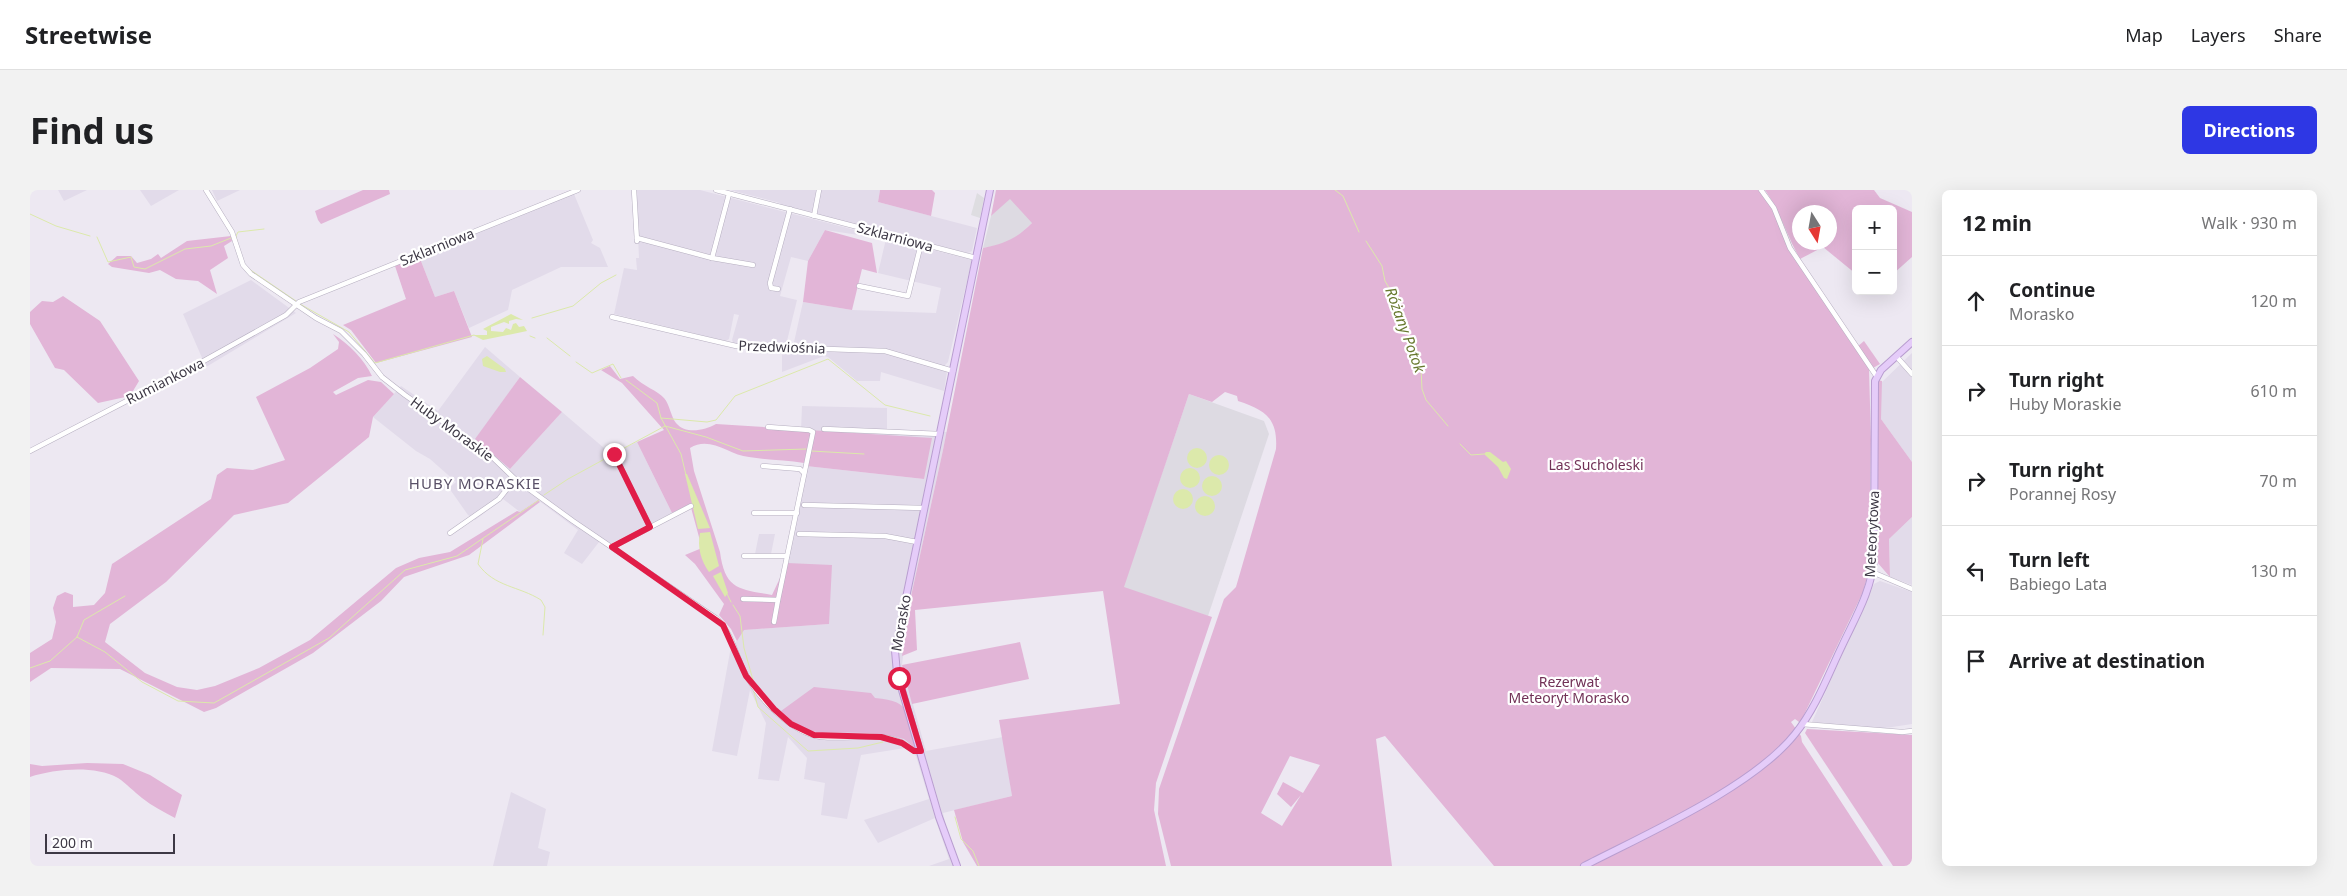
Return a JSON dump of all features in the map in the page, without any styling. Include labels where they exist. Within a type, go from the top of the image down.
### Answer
[{"type":"street","name":"Huby Moraskie","points":[[206,190],[232,232],[243,265],[251,274],[296,306],[341,331],[364,354],[382,377],[490,454],[515,479],[723,625],[746,676],[774,709],[791,724],[814,735],[881,737],[902,743],[914,751],[921,751]]},
{"type":"street","name":"Szklarniowa","points":[[296,306],[299,302],[578,190]]},
{"type":"street","points":[[634,190],[637,240],[712,258],[753,265]]},
{"type":"street","name":"Szklarniowa","points":[[716,190],[976,258]]},
{"type":"street","points":[[814,216],[819,190]]},
{"type":"street","name":"Morasko","points":[[957,866],[939,817],[899,678],[895,655],[897,634],[990,190]]},
{"type":"street","points":[[1762,190],[1774,208],[1790,248],[1877,377],[1912,342]]},
{"type":"street","points":[[712,258],[729,194]]},
{"type":"street","points":[[778,289],[771,288],[770,283],[790,209]]},
{"type":"street","points":[[859,286],[908,296],[921,244]]},
{"type":"street","name":"Rumiankowa","points":[[30,451],[200,363],[286,315],[296,306]]},
{"type":"street","name":"Przedwiośnia","points":[[612,317],[736,346],[884,351],[953,371]]},
{"type":"street","points":[[1896,356],[1912,374]]},
{"type":"street","name":"Meteorytowa","points":[[1584,866],[1710,799],[1756,770],[1779,751],[1802,724],[1827,677],[1867,593],[1872,572],[1875,390],[1877,377]]},
{"type":"street","points":[[768,427],[812,430],[774,622]]},
{"type":"street","points":[[824,429],[940,434]]},
{"type":"street","points":[[614,454],[650,527]]},
{"type":"street","points":[[763,466],[800,469],[804,474]]},
{"type":"street","points":[[450,532],[499,498],[515,479]]},
{"type":"street","points":[[804,505],[924,508]]},
{"type":"street","points":[[612,547],[691,506]]},
{"type":"street","points":[[754,513],[797,513]]},
{"type":"street","points":[[799,534],[886,536],[917,542]]},
{"type":"street","points":[[744,556],[787,556]]},
{"type":"street","points":[[1872,572],[1912,589]]},
{"type":"street","points":[[743,599],[778,600]]},
{"type":"street","points":[[1802,724],[1902,732],[1912,731]]},
{"type":"shaded area","points":[[58,190],[87,190],[64,201]]},
{"type":"shaded area","points":[[140,190],[179,190],[151,206]]},
{"type":"shaded area","points":[[212,190],[240,190],[217,201]]},
{"type":"shaded area","points":[[636,190],[700,190],[972,260],[948,362],[945,365],[947,372],[944,391],[881,372],[880,381],[857,381],[828,357],[824,356],[782,372],[782,351],[792,351],[803,302],[852,310],[936,313],[941,288],[878,273],[886,239],[825,230],[808,261],[791,257],[780,296],[797,300],[786,345],[734,344],[732,340],[739,315],[734,314],[729,339],[726,341],[614,314],[624,268],[637,270],[636,258],[639,258]]},
{"type":"shaded area","points":[[730,190],[880,190],[878,202],[977,228],[972,251],[968,253],[780,205],[780,203]]},
{"type":"shaded area","points":[[977,193],[984,198],[980,218],[971,215]]},
{"type":"shaded area","points":[[574,194],[593,240],[591,243],[600,248],[608,267],[561,267],[512,290],[508,310],[469,328],[454,291],[435,297],[419,256]]},
{"type":"shaded area","points":[[1010,198],[1033,222],[1018,236],[1004,244],[983,248],[991,216]]},
{"type":"shaded area","points":[[251,280],[296,313],[206,367],[183,314]]},
{"type":"shaded area","points":[[511,314],[523,320],[509,321],[509,324],[504,322],[491,327],[491,331],[503,332],[506,328],[511,330],[513,324],[516,323],[519,327],[524,326],[527,331],[483,340],[473,335],[487,335],[487,331],[483,329]]},
{"type":"shaded area","points":[[485,347],[520,377],[476,439],[510,469],[562,412],[611,454],[637,442],[672,513],[612,543],[599,542],[582,564],[564,553],[578,530],[538,500],[520,512],[503,499],[475,520],[468,515],[449,488],[456,482],[430,459],[416,451],[373,417],[401,386],[438,411]]},
{"type":"shaded area","points":[[1912,353],[1912,462],[1881,419],[1880,384]]},
{"type":"shaded area","points":[[487,356],[505,369],[506,372],[500,372],[483,366],[482,359]]},
{"type":"shaded area","points":[[1189,394],[1264,421],[1269,434],[1208,616],[1123,588]]},
{"type":"shaded area","points":[[802,406],[887,408],[887,429],[947,432],[910,601],[902,665],[926,751],[1003,737],[1012,796],[943,813],[954,866],[929,866],[949,859],[935,818],[878,843],[864,820],[929,799],[916,756],[905,748],[861,755],[847,819],[821,815],[825,783],[804,779],[807,758],[788,737],[779,781],[758,779],[766,723],[750,690],[737,756],[712,751],[730,652],[743,630],[829,624],[787,563],[806,466],[924,479],[801,431]]},
{"type":"shaded area","points":[[1197,448],[1204,451],[1207,458],[1204,465],[1197,468],[1190,465],[1187,458],[1190,451]]},
{"type":"shaded area","points":[[1490,452],[1503,462],[1506,461],[1511,469],[1507,479],[1504,478],[1498,467],[1484,454]]},
{"type":"shaded area","points":[[1219,455],[1226,458],[1229,465],[1226,472],[1219,475],[1212,472],[1209,465],[1212,458]]},
{"type":"shaded area","points":[[1190,468],[1197,471],[1200,478],[1197,485],[1190,488],[1183,485],[1180,478],[1183,471]]},
{"type":"shaded area","points":[[685,474],[687,474],[710,528],[698,529]]},
{"type":"shaded area","points":[[1212,476],[1219,479],[1222,486],[1219,493],[1212,496],[1205,493],[1202,486],[1205,479]]},
{"type":"shaded area","points":[[1183,489],[1190,492],[1193,499],[1190,506],[1183,509],[1176,506],[1173,499],[1176,492]]},
{"type":"shaded area","points":[[1205,496],[1212,499],[1215,506],[1212,513],[1205,516],[1198,513],[1195,506],[1198,499]]},
{"type":"shaded area","points":[[1912,517],[1912,585],[1890,577],[1889,539]]},
{"type":"shaded area","points":[[710,532],[719,566],[709,572],[702,559],[699,543],[700,533]]},
{"type":"shaded area","points":[[759,534],[775,534],[771,554],[755,554]]},
{"type":"shaded area","points":[[721,572],[728,593],[725,597],[713,576]]},
{"type":"shaded area","points":[[1880,581],[1912,592],[1912,724],[1879,729],[1812,722],[1874,584]]},
{"type":"shaded area","points":[[511,792],[546,809],[538,848],[550,852],[547,866],[493,866]]},
{"type":"green space","points":[[363,190],[389,190],[390,194],[321,224],[318,220],[315,211]]},
{"type":"green space","points":[[880,190],[932,190],[935,193],[931,216],[878,202]]},
{"type":"green space","points":[[996,190],[1760,190],[1773,208],[1795,259],[1869,369],[1871,440],[1869,570],[1863,592],[1802,719],[1799,722],[1795,719],[1791,722],[1883,866],[1494,866],[1385,736],[1376,739],[1392,866],[1171,866],[1158,814],[1159,789],[1224,599],[1236,587],[1276,449],[1275,430],[1268,417],[1256,408],[1238,401],[1237,396],[1225,392],[1212,402],[1189,394],[1124,587],[1212,617],[1156,783],[1154,810],[1166,866],[977,866],[963,842],[954,810],[1012,796],[999,720],[1120,704],[1103,591],[915,610],[917,650],[902,656],[910,601],[943,450],[983,248],[1010,240],[1032,223],[1010,199],[991,216]],"holes":[[[1290,756],[1320,765],[1303,793],[1283,782],[1277,794],[1291,807],[1301,795],[1282,826],[1261,813]]]},
{"type":"green space","points":[[1765,190],[1874,190],[1880,198],[1896,205],[1852,205],[1852,271],[1827,250],[1837,250],[1837,205],[1792,205],[1792,243]]},
{"type":"green space","points":[[1897,205],[1912,212],[1912,257],[1897,270]]},
{"type":"green space","points":[[825,230],[872,243],[877,273],[862,269],[852,310],[803,302],[808,261]]},
{"type":"green space","points":[[231,236],[232,241],[224,246],[228,258],[210,270],[217,294],[198,281],[176,279],[160,270],[149,273],[112,267],[108,264],[117,256],[131,256],[137,263],[151,259],[158,254],[161,258],[187,241]]},
{"type":"green space","points":[[1796,250],[1817,250],[1800,259]]},
{"type":"green space","points":[[419,256],[435,297],[454,291],[472,337],[376,363],[351,330],[343,325],[406,299],[395,266]]},
{"type":"green space","points":[[63,296],[100,321],[139,381],[130,396],[98,403],[64,370],[55,368],[30,324],[30,312],[42,301],[53,302]]},
{"type":"green space","points":[[333,334],[356,352],[372,376],[358,378],[333,392],[336,395],[368,380],[381,382],[394,394],[373,417],[369,437],[288,503],[234,515],[166,582],[110,624],[105,642],[145,673],[177,687],[197,690],[215,686],[259,668],[310,640],[396,568],[419,558],[450,552],[517,511],[520,512],[538,500],[540,502],[469,555],[404,577],[381,601],[313,653],[216,708],[204,712],[120,669],[51,668],[30,682],[30,653],[52,639],[56,622],[53,608],[57,596],[65,592],[73,595],[73,607],[94,605],[105,593],[112,564],[211,499],[217,475],[227,468],[253,470],[285,460],[256,397],[310,368],[338,349],[339,342]]},
{"type":"green space","points":[[1864,341],[1880,364],[1873,368],[1857,347]]},
{"type":"green space","points":[[610,366],[620,379],[633,376],[661,395],[666,401],[676,423],[685,429],[696,430],[716,424],[932,438],[924,479],[806,466],[804,463],[742,456],[720,447],[705,444],[690,448],[694,471],[720,552],[722,565],[730,581],[742,589],[772,595],[787,563],[832,565],[829,624],[744,630],[737,641],[731,629],[719,615],[724,604],[695,564],[685,555],[702,548],[690,504],[672,513],[637,442],[664,430],[622,383],[601,370]]},
{"type":"green space","points":[[520,377],[562,412],[510,469],[475,439]]},
{"type":"green space","points":[[1878,380],[1882,381],[1881,419],[1912,462],[1912,517],[1889,539],[1890,577],[1877,562]]},
{"type":"green space","points":[[1020,642],[1029,679],[912,704],[902,665]]},
{"type":"green space","points":[[814,687],[871,693],[875,698],[897,703],[903,707],[910,719],[916,749],[904,739],[892,736],[869,733],[816,732],[799,727],[781,711]]},
{"type":"green space","points":[[1807,729],[1912,735],[1912,866],[1893,866],[1805,733]]},
{"type":"green space","points":[[87,763],[123,764],[150,775],[182,795],[175,818],[150,804],[118,778],[98,771],[63,770],[30,777],[30,764],[42,766]]},
{"type":"waterway","name":"Różany Potok","points":[[1335,190],[1343,196],[1359,232]]},
{"type":"waterway","points":[[30,214],[56,226],[90,236]]},
{"type":"waterway","points":[[237,241],[236,236],[238,232],[264,229]]},
{"type":"waterway","points":[[97,237],[108,262],[131,257],[134,267],[145,269],[185,249],[211,246],[231,238]]},
{"type":"waterway","name":"Różany Potok","points":[[1366,241],[1382,266],[1385,281],[1398,303],[1421,369],[1422,389],[1426,400],[1448,426]]},
{"type":"waterway","points":[[249,269],[296,301]]},
{"type":"waterway","points":[[532,318],[573,306],[601,283],[616,275]]},
{"type":"waterway","points":[[300,304],[349,332],[375,363],[474,335]]},
{"type":"waterway","points":[[530,336],[535,338]]},
{"type":"waterway","points":[[547,338],[570,356]]},
{"type":"waterway","points":[[661,418],[707,422],[716,420],[735,396],[828,359],[885,405],[930,416]]},
{"type":"waterway","points":[[576,362],[592,373],[613,364],[621,378]]},
{"type":"waterway","points":[[626,380],[657,403],[661,418],[681,454],[686,475]]},
{"type":"waterway","points":[[665,426],[706,437],[743,451],[806,449]]},
{"type":"waterway","points":[[615,453],[665,426]]},
{"type":"waterway","name":"Różany Potok","points":[[1460,444],[1471,455],[1484,454]]},
{"type":"waterway","points":[[811,451],[864,454]]},
{"type":"waterway","points":[[544,495],[568,479],[612,455]]},
{"type":"waterway","points":[[77,637],[105,652],[142,682],[178,701],[214,703],[329,638],[405,570],[457,556],[539,500]]},
{"type":"waterway","points":[[483,539],[478,564],[484,572],[499,582],[541,600],[545,607],[543,635]]},
{"type":"waterway","points":[[727,594],[731,602]]},
{"type":"waterway","points":[[30,668],[50,661],[77,637],[84,620],[125,596]]},
{"type":"waterway","points":[[733,605],[740,616],[744,648],[753,680]]},
{"type":"waterway","points":[[753,689],[758,707],[808,751],[858,748],[883,742]]},
{"type":"waterway","points":[[955,817],[961,839],[973,851],[979,866]]},
{"type":"district","name":"HUBY MORASKIE","points":[[475,484]]},
{"type":"route","points":[[614,454],[650,527],[612,547],[716,618],[723,625],[746,676],[785,720],[806,733],[820,737],[881,737],[896,740],[916,752],[921,751],[899,678]]},
{"type":"park label","name":"Las Sucholeski","points":[[1596,465]]},
{"type":"park label","name":"Rezerwat Meteoryt Morasko","points":[[1569,690]]}]
